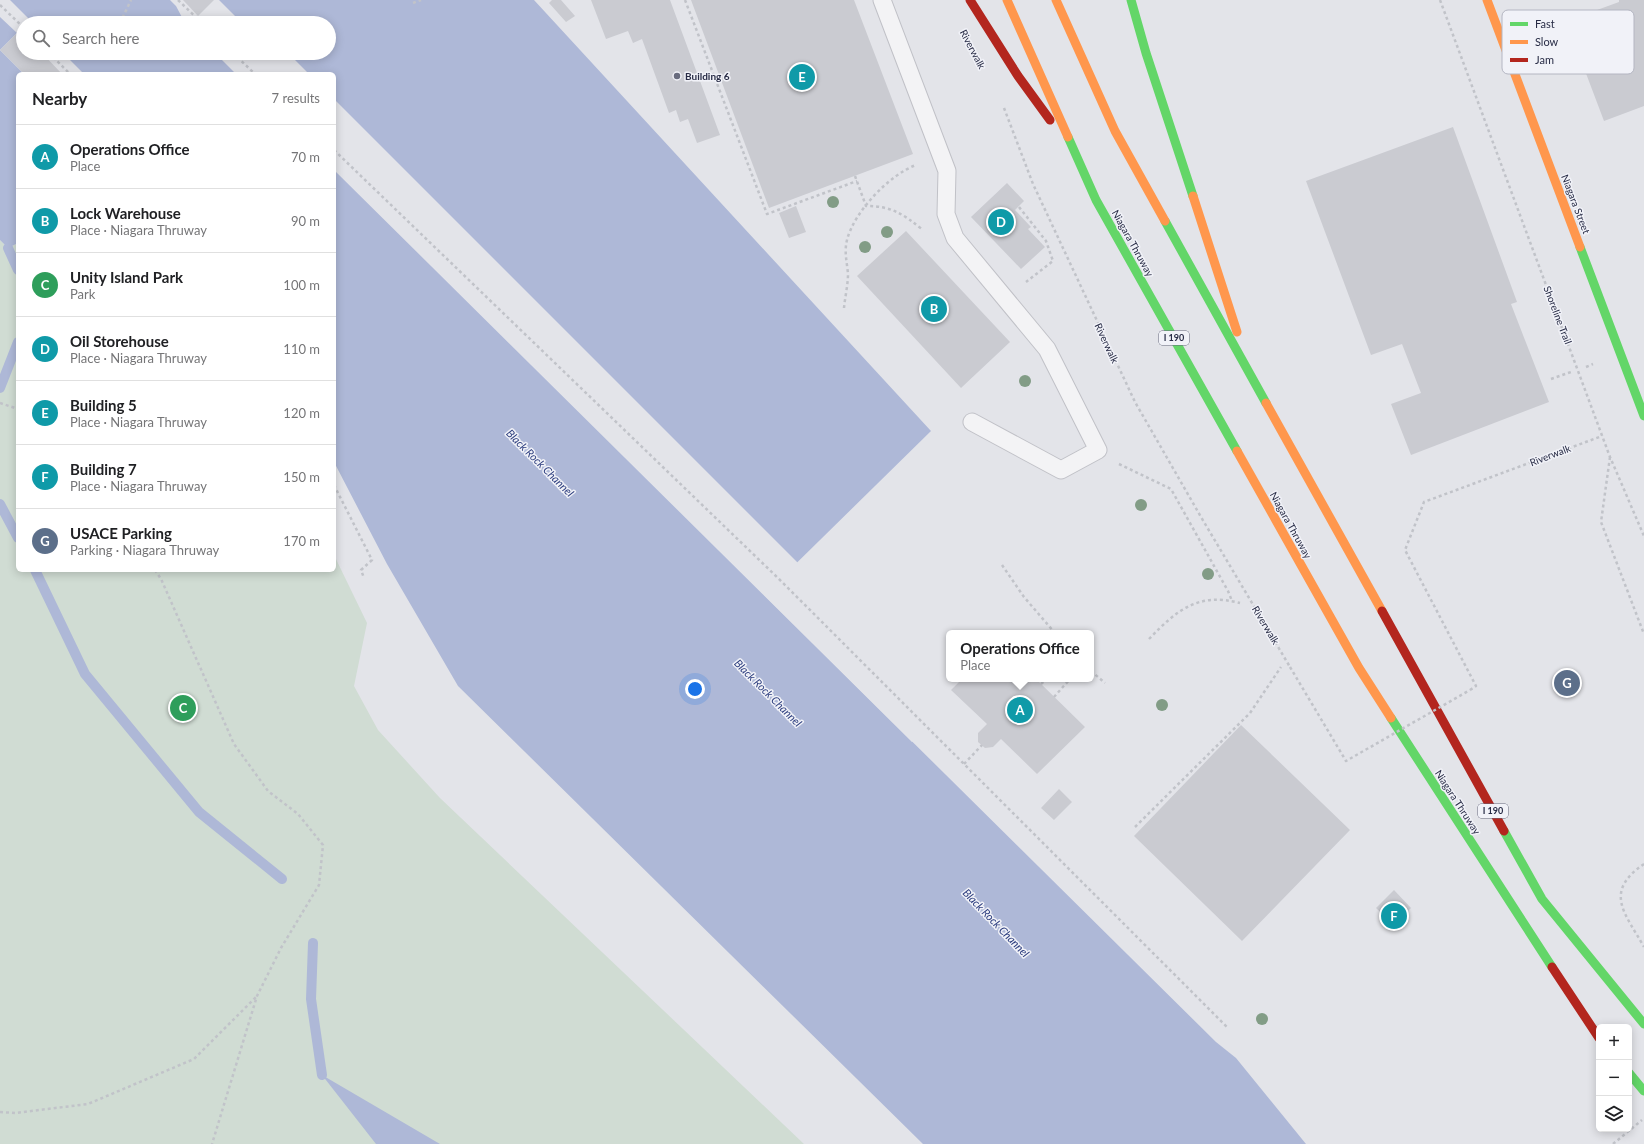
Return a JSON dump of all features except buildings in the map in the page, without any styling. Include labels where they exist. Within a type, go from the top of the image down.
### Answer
[{"type":"main road","points":[[970,0],[1018,76],[1077,158]]},
{"type":"main road","name":"Niagara Thruway","points":[[1007,0],[1100,207],[1359,668],[1596,1034]]},
{"type":"main road","name":"I 190","points":[[1056,0],[1115,131],[1542,899],[1644,1024]]},
{"type":"main road","points":[[1131,0],[1146,53],[1253,380]]},
{"type":"main road","name":"Niagara Street","points":[[1487,0],[1502,40]]},
{"type":"main road","name":"Niagara Street","points":[[1515,74],[1644,416]]},
{"type":"main road","points":[[1632,1077],[1644,1091]]},
{"type":"lane","points":[[882,0],[947,171],[946,214],[955,238],[1047,349],[1098,450],[1061,470],[972,422]]},
{"type":"path","points":[[123,16],[131,0]]},
{"type":"path","points":[[178,0],[195,16]]},
{"type":"path","points":[[412,3],[421,0]]},
{"type":"path","points":[[685,0],[767,214],[857,181]]},
{"type":"path","name":"Shoreline Trail","points":[[1440,0],[1610,457],[1602,522],[1644,634]]},
{"type":"path","points":[[0,4],[16,21]]},
{"type":"path","points":[[55,60],[68,72]]},
{"type":"path","points":[[240,60],[253,72]]},
{"type":"path","name":"Riverwalk","points":[[1002,104],[1033,184],[1135,402],[1201,517],[1346,761],[1476,686],[1405,550],[1424,502],[1602,436]]},
{"type":"path","points":[[336,152],[780,579],[1227,1026]]},
{"type":"path","points":[[844,308],[848,274],[845,255],[847,240],[852,225],[866,206],[890,180],[910,167],[941,156]]},
{"type":"path","points":[[855,176],[866,206]]},
{"type":"path","points":[[1005,298],[1053,260],[1046,240],[1019,207]]},
{"type":"path","points":[[1551,379],[1571,372]]},
{"type":"path","points":[[0,403],[16,408]]},
{"type":"path","points":[[1610,457],[1644,536]]},
{"type":"path","points":[[1118,463],[1171,489],[1228,591],[1232,601]]},
{"type":"path","points":[[336,489],[372,560],[361,570],[364,578]]},
{"type":"path","points":[[1002,565],[1024,597],[1052,630]]},
{"type":"path","points":[[156,572],[234,744],[268,791],[298,814],[323,845],[320,885],[281,948],[257,996],[212,1144]]},
{"type":"path","points":[[1149,639],[1166,621],[1192,604],[1205,599],[1240,603]]},
{"type":"path","points":[[1135,827],[1250,713],[1281,667]]},
{"type":"path","points":[[1094,674],[1105,683]]},
{"type":"path","points":[[1054,697],[1067,682]]},
{"type":"path","points":[[964,764],[982,745]]},
{"type":"path","points":[[1644,864],[1627,878],[1623,884],[1621,893],[1624,910],[1644,947]]},
{"type":"path","points":[[0,1112],[15,1113],[88,1104],[194,1059],[257,996]]},
{"type":"path","points":[[1613,1144],[1644,1118]]},
{"type":"shaded area","points":[[0,240],[8,248],[16,244],[16,572],[336,572],[336,559],[367,623],[354,686],[378,730],[440,798],[804,1144],[0,1144]]},
{"type":"water","name":"Black Rock Channel","points":[[0,0],[534,0],[931,431],[764,595],[1216,1042],[1236,1058],[1306,1144],[923,1144],[458,686],[387,564],[336,466],[336,72],[16,72],[16,244],[8,248],[0,240]]},
{"type":"water","points":[[322,1075],[440,1144],[376,1144]]},
{"type":"pier","points":[[0,0],[10,0],[26,16],[16,16],[16,32],[0,17]]},
{"type":"pier","points":[[170,0],[219,0],[235,16],[181,16],[176,6]]},
{"type":"pier","points":[[16,34],[16,60],[70,60],[82,72],[22,72],[0,50]]},
{"type":"pier","points":[[222,60],[295,60],[307,72],[234,72]]},
{"type":"pier","points":[[336,101],[798,563],[767,595],[914,740],[912,742],[336,172]]},
{"type":"waterway","points":[[8,248],[16,266]]},
{"type":"waterway","points":[[0,388],[16,347]]},
{"type":"waterway","points":[[0,504],[16,534]]},
{"type":"waterway","points":[[36,572],[85,674],[199,812],[282,879]]},
{"type":"waterway","points":[[313,943],[311,999],[322,1075]]},
{"type":"traffic: fast","points":[[1131,0],[1146,53],[1193,196]]},
{"type":"traffic: fast","points":[[1068,137],[1096,200],[1237,451]]},
{"type":"traffic: fast","points":[[1165,221],[1266,403]]},
{"type":"traffic: fast","points":[[1580,247],[1644,416]]},
{"type":"traffic: fast","points":[[1391,718],[1552,967]]},
{"type":"traffic: fast","points":[[1504,831],[1542,899],[1644,1024]]},
{"type":"traffic: fast","points":[[1632,1077],[1644,1091]]},
{"type":"traffic: slow","points":[[1007,0],[1068,137]]},
{"type":"traffic: slow","points":[[1056,0],[1115,131],[1165,221]]},
{"type":"traffic: slow","points":[[1487,0],[1502,40]]},
{"type":"traffic: slow","points":[[1515,74],[1580,247]]},
{"type":"traffic: slow","points":[[1193,196],[1237,332]]},
{"type":"traffic: slow","points":[[1266,403],[1382,611]]},
{"type":"traffic: slow","points":[[1237,451],[1359,668],[1391,718]]},
{"type":"traffic: jam","points":[[970,0],[1018,76],[1050,120]]},
{"type":"traffic: jam","points":[[1382,611],[1504,831]]},
{"type":"traffic: jam","points":[[1552,967],[1596,1033]]},
{"type":"place","name":"Building 6","points":[[677,76]]},
{"type":"place","name":"Building 5","points":[[802,77]]},
{"type":"place","name":"Oil Storehouse","points":[[1001,222]]},
{"type":"place","name":"Lock Warehouse","points":[[934,309]]},
{"type":"place","name":"USACE Parking","points":[[1567,683]]},
{"type":"place","name":"Unity Island Park","points":[[183,708]]},
{"type":"place","name":"Operations Office","points":[[1020,710]]},
{"type":"place","name":"Building 7","points":[[1394,916]]}]
